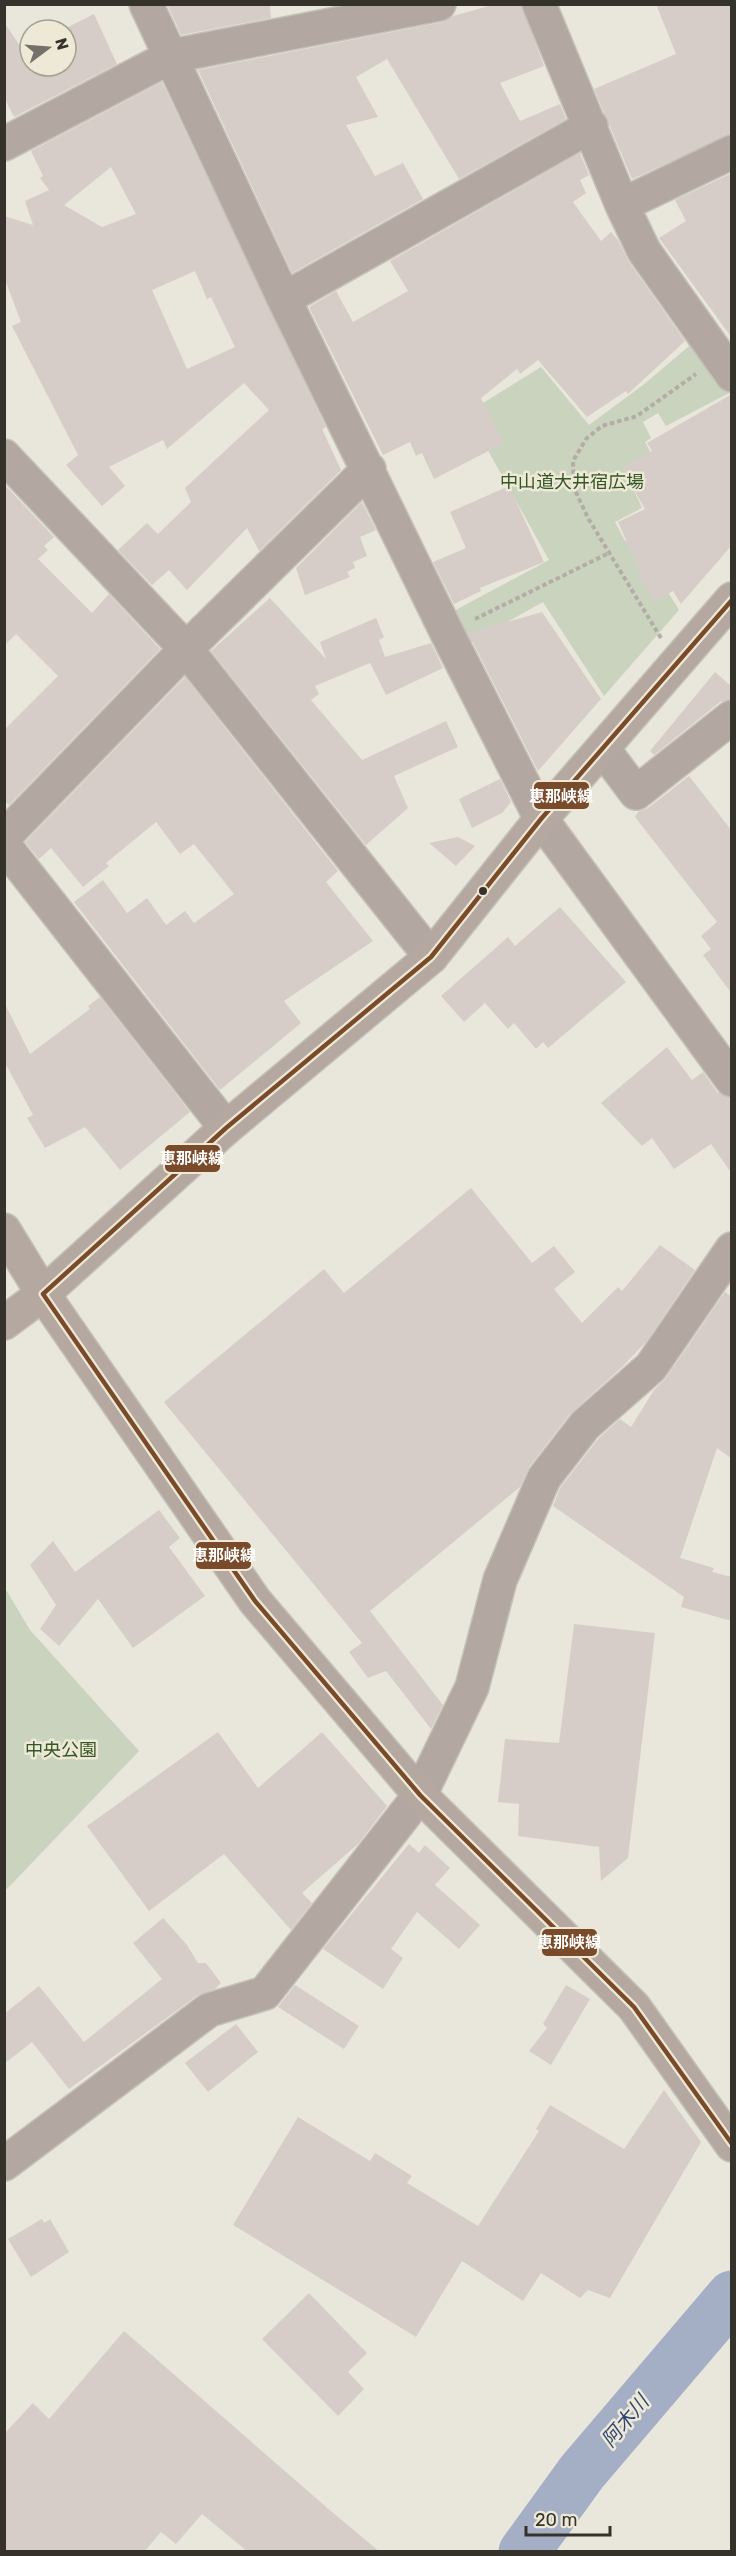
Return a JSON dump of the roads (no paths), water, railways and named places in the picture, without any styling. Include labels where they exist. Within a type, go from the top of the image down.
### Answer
[{"type":"main road","points":[[4,1323],[43,1294],[226,1128],[431,957],[541,819],[732,599]]},
{"type":"main road","points":[[4,1230],[43,1294],[255,1601],[420,1795],[634,2007],[728,2132]]},
{"type":"street","points":[[147,4],[284,299],[369,469],[448,635],[541,819],[732,1080]]},
{"type":"street","points":[[4,144],[172,56],[439,4]]},
{"type":"street","points":[[539,4],[622,205],[644,251],[725,366]]},
{"type":"street","points":[[284,299],[591,126]]},
{"type":"street","points":[[622,205],[732,152]]},
{"type":"street","points":[[4,456],[186,649],[431,957]]},
{"type":"street","points":[[4,837],[186,649],[369,469]]},
{"type":"street","points":[[603,749],[636,793],[732,717]]},
{"type":"street","points":[[4,845],[226,1128]]},
{"type":"street","points":[[4,2164],[209,2010],[265,1993],[420,1795],[472,1687],[500,1580],[544,1478],[585,1425],[651,1367],[732,1249]]},
{"type":"waterway","name":"阿木川","points":[[524,2552],[582,2472],[732,2296]]},
{"type":"park label","name":"中山道大井宿広場","points":[[572,482]]},
{"type":"park label","name":"中央公園","points":[[61,1750]]}]
